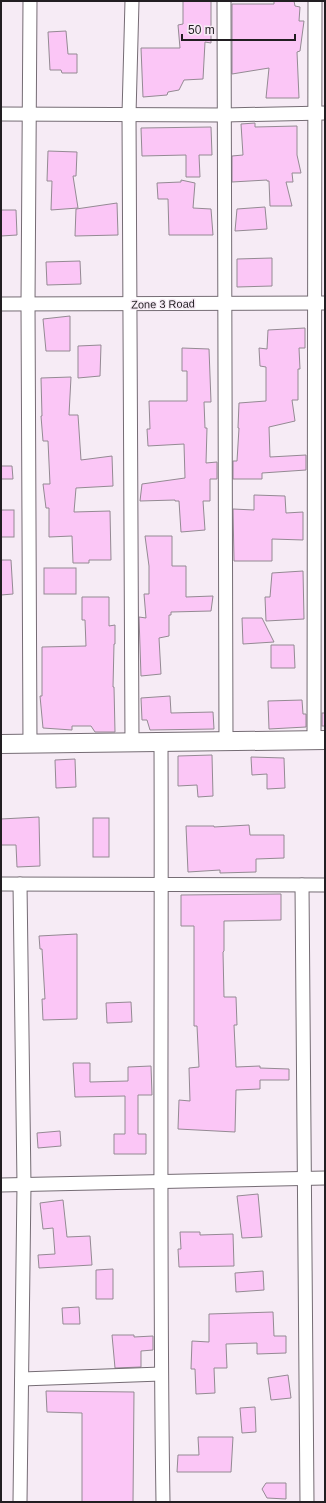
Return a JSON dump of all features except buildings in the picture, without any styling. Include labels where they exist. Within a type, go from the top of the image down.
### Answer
[{"type":"street","points":[[30,1],[28,304],[30,744]]},
{"type":"street","points":[[132,1],[129,114],[132,742]]},
{"type":"street","points":[[224,1],[226,741]]},
{"type":"street","points":[[1,744],[319,740],[320,113],[315,1]]},
{"type":"street","points":[[1,114],[224,115],[320,113]]},
{"type":"street","name":"Zone 3 Road","points":[[1,304],[320,303]]},
{"type":"street","points":[[161,742],[162,884],[160,1182],[163,1502]]},
{"type":"street","points":[[1,884],[325,885]]},
{"type":"street","points":[[20,884],[24,1185],[20,1502]]},
{"type":"street","points":[[302,886],[307,1502]]},
{"type":"street","points":[[1,1185],[325,1178]]},
{"type":"street","points":[[22,1379],[161,1374]]}]
